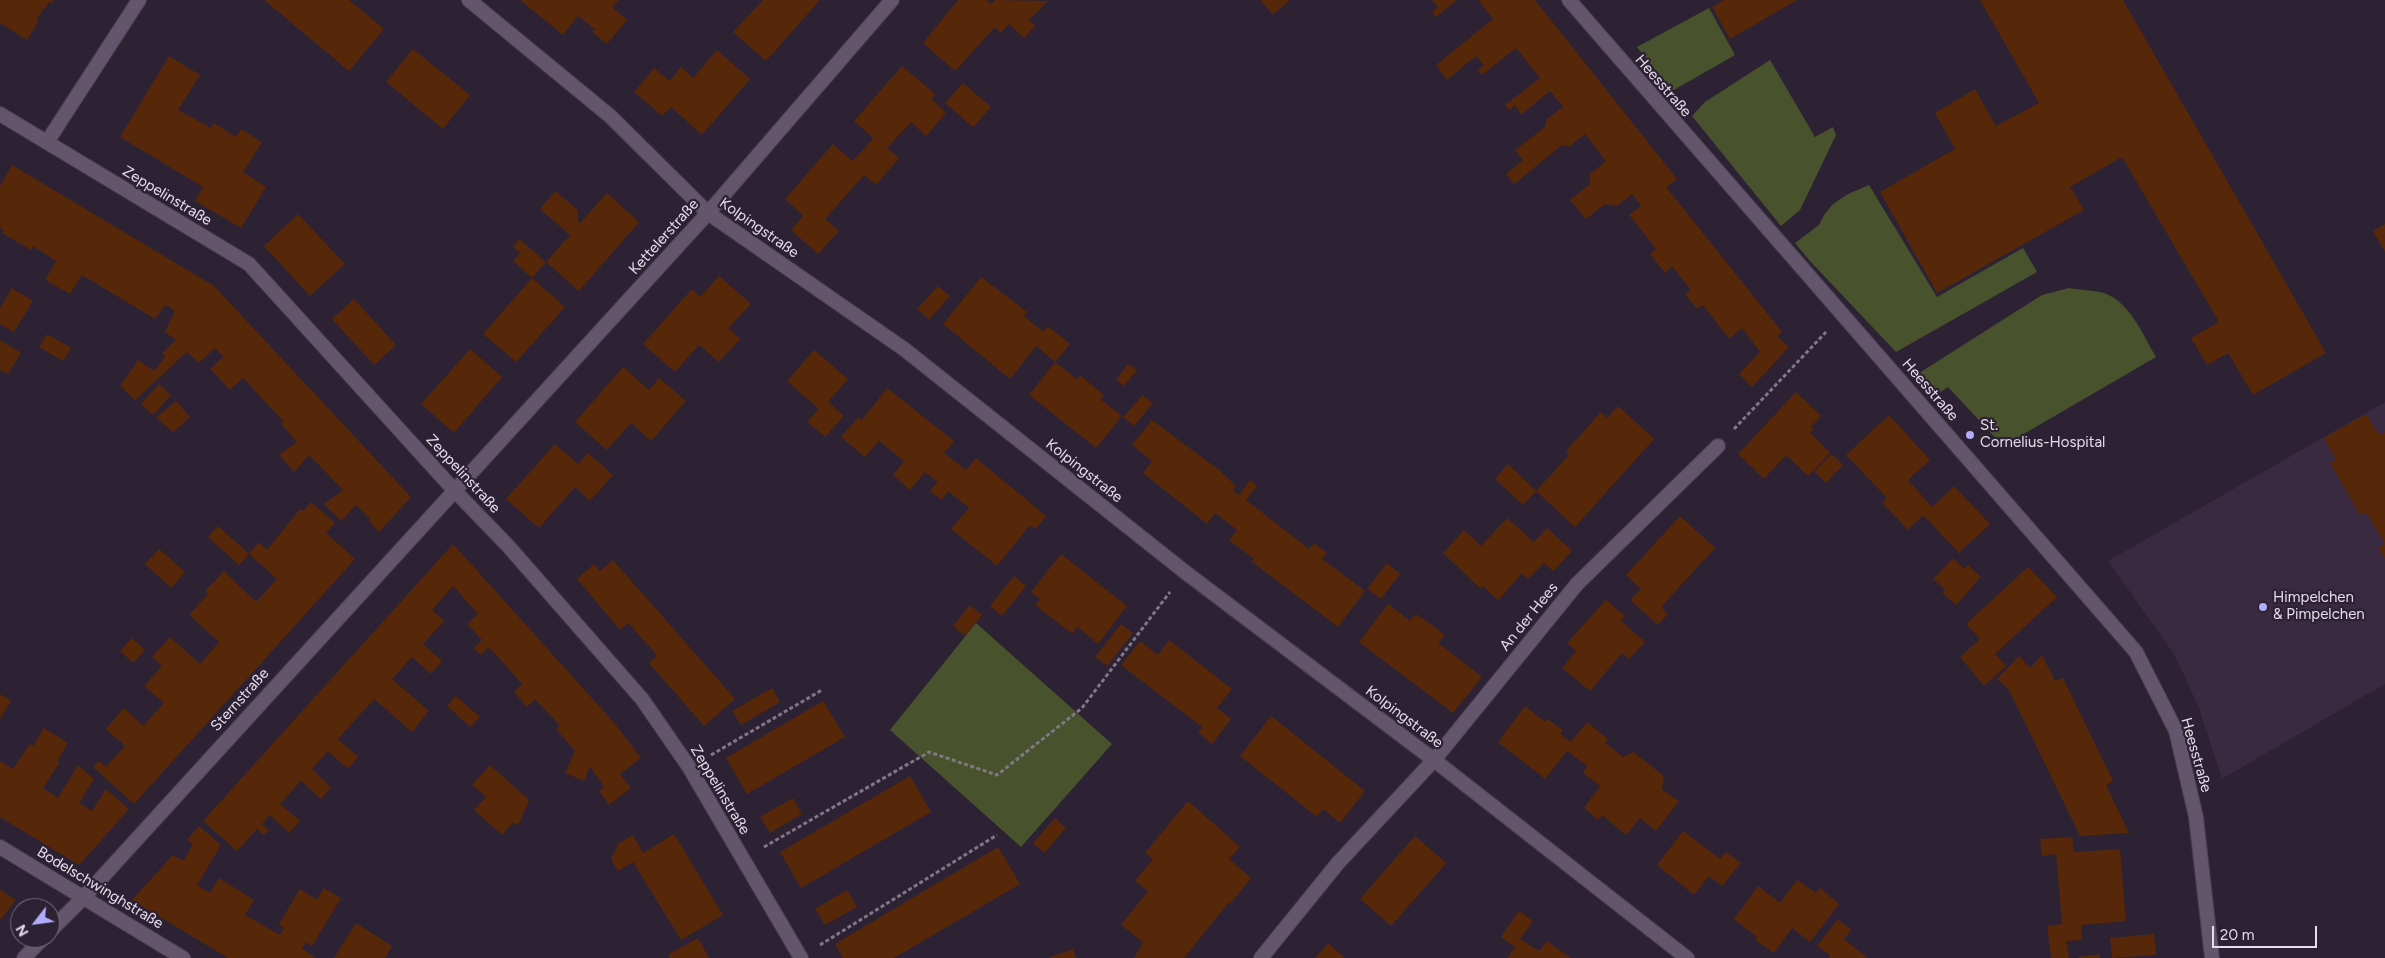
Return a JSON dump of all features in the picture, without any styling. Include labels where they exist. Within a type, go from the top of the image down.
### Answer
[{"type":"street","points":[[47,142],[139,0]]},
{"type":"street","name":"Kolpingstraße","points":[[469,0],[610,116],[708,213],[904,349],[1185,572],[1434,760],[1687,958]]},
{"type":"street","name":"Kettelerstraße","points":[[454,490],[708,213],[892,0]]},
{"type":"street","name":"Heesstraße","points":[[1569,0],[2136,652],[2176,731],[2196,817],[2212,958]]},
{"type":"street","name":"Zeppelinstraße","points":[[0,114],[249,264],[454,490],[509,547],[642,699],[689,767],[801,957]]},
{"type":"street","name":"An der Hees","points":[[1261,958],[1338,863],[1434,760],[1577,584],[1718,446]]},
{"type":"street","name":"Sternstraße","points":[[60,921],[84,897],[454,490]]},
{"type":"street","name":"Bodelschwinghstraße","points":[[0,847],[183,958]]},
{"type":"street","points":[[24,958],[34,948]]},
{"type":"path","points":[[1718,446],[1842,315]]},
{"type":"path","points":[[742,859],[929,752],[997,775],[1082,708],[1185,572]]},
{"type":"path","points":[[689,767],[822,690]]},
{"type":"path","points":[[801,957],[997,835]]},
{"type":"shaded area","name":"Himpelchen & Pimpelchen","points":[[2385,402],[2385,684],[2222,779],[2199,708],[2174,654],[2108,561]]},
{"type":"green space","points":[[1709,8],[1735,55],[1672,91],[1637,47]]},
{"type":"green space","points":[[1770,60],[1815,137],[1833,127],[1836,135],[1800,210],[1781,226],[1692,116],[1705,102]]},
{"type":"green space","points":[[1869,185],[1937,297],[2023,248],[2037,272],[1896,352],[1795,243],[1819,225],[1833,204],[1848,194]]},
{"type":"green space","points":[[2069,288],[2095,291],[2113,297],[2135,320],[2156,357],[2003,446],[1948,387],[1936,395],[1916,375],[2042,295]]},
{"type":"green space","points":[[976,623],[1112,744],[1021,847],[890,730]]},
{"type":"building","points":[[0,0],[54,0],[51,4],[49,2],[36,20],[38,22],[27,40],[0,23]]},
{"type":"building","points":[[264,0],[349,0],[384,29],[349,71]]},
{"type":"building","points":[[520,0],[619,0],[612,7],[627,20],[607,44],[592,32],[595,29],[578,16],[563,35]]},
{"type":"building","points":[[763,0],[820,0],[766,61],[733,32]]},
{"type":"building","points":[[958,0],[987,0],[991,4],[995,0],[1048,1],[1029,20],[1035,26],[1024,38],[1009,24],[1001,33],[995,27],[955,71],[923,43]]},
{"type":"building","points":[[1260,0],[1290,0],[1273,15]]},
{"type":"building","points":[[1432,0],[1457,0],[1436,17],[1432,12],[1438,7]]},
{"type":"building","points":[[1478,0],[1535,0],[1677,179],[1666,187],[1782,332],[1777,336],[1789,347],[1752,387],[1739,374],[1760,352],[1742,328],[1729,339],[1703,305],[1697,309],[1685,294],[1691,290],[1672,266],[1665,273],[1650,254],[1656,249],[1629,215],[1641,206],[1632,194],[1617,206],[1605,204],[1586,219],[1570,200],[1590,184],[1590,174],[1606,161],[1585,134],[1569,147],[1562,145],[1514,184],[1506,174],[1523,160],[1515,150],[1545,127],[1547,119],[1563,107],[1550,91],[1521,115],[1515,105],[1509,110],[1505,105],[1540,78],[1516,48],[1482,75],[1478,70],[1484,65],[1476,56],[1447,80],[1436,65],[1493,19]]},
{"type":"building","points":[[1724,0],[1797,0],[1730,39],[1712,7]]},
{"type":"building","points":[[1980,0],[2123,0],[2326,353],[2253,395],[2228,353],[2207,365],[2191,338],[2219,322],[2122,157],[2070,187],[2084,210],[1937,293],[1880,192],[1955,149],[1935,113],[1975,89],[1996,126],[2039,103]]},
{"type":"building","points":[[413,49],[470,95],[443,129],[386,82]]},
{"type":"building","points":[[717,50],[750,79],[702,135],[671,107],[662,116],[634,92],[654,68],[670,81],[681,67],[693,78]]},
{"type":"building","points":[[169,56],[200,75],[178,110],[211,128],[214,123],[236,137],[241,129],[262,142],[243,172],[266,187],[241,228],[195,201],[203,187],[120,137]]},
{"type":"building","points":[[902,66],[935,94],[931,99],[946,113],[926,136],[911,122],[887,148],[899,158],[876,185],[864,175],[825,219],[839,231],[818,254],[791,230],[803,216],[785,199],[833,144],[852,161],[863,150],[873,138],[854,121]]},
{"type":"building","points":[[963,83],[991,107],[973,127],[945,103]]},
{"type":"building","points":[[12,165],[214,286],[411,497],[379,532],[369,521],[370,519],[356,505],[341,521],[324,504],[343,490],[309,455],[294,472],[279,455],[297,442],[281,424],[283,421],[243,378],[230,390],[210,369],[223,357],[215,348],[199,363],[187,352],[135,400],[120,386],[138,360],[154,371],[165,357],[162,353],[176,340],[165,332],[175,311],[165,305],[155,319],[82,275],[70,294],[45,280],[56,261],[33,246],[31,250],[2,233],[4,231],[0,228],[0,186]]},
{"type":"building","points":[[555,191],[578,210],[578,221],[580,223],[607,193],[639,222],[579,291],[546,262],[570,235],[540,209]]},
{"type":"building","points":[[298,214],[345,264],[310,296],[264,246]]},
{"type":"building","points":[[2385,224],[2385,252],[2373,231]]},
{"type":"building","points":[[519,239],[546,262],[532,278],[513,261],[520,253],[513,247]]},
{"type":"building","points":[[719,276],[751,304],[728,328],[740,339],[719,362],[699,345],[675,372],[643,344],[692,289],[700,297]]},
{"type":"building","points":[[981,277],[1027,312],[1024,316],[1043,332],[1048,326],[1070,344],[1055,362],[1036,346],[1010,379],[943,324]]},
{"type":"building","points":[[532,278],[565,307],[516,362],[483,334]]},
{"type":"building","points":[[938,286],[950,296],[929,320],[917,309]]},
{"type":"building","points":[[12,288],[33,301],[14,332],[0,324],[0,308]]},
{"type":"building","points":[[354,299],[396,345],[374,365],[332,319]]},
{"type":"building","points":[[47,334],[71,348],[63,361],[39,347]]},
{"type":"building","points":[[0,340],[21,353],[8,374],[0,370]]},
{"type":"building","points":[[470,349],[502,377],[454,433],[421,404]]},
{"type":"building","points":[[814,350],[848,379],[828,402],[844,416],[825,437],[807,422],[819,409],[787,381]]},
{"type":"building","points":[[1055,362],[1077,379],[1080,375],[1104,395],[1100,399],[1122,416],[1096,448],[1029,395]]},
{"type":"building","points":[[1128,364],[1137,370],[1124,386],[1116,380]]},
{"type":"building","points":[[623,367],[649,390],[659,378],[686,401],[651,441],[631,423],[607,450],[575,422]]},
{"type":"building","points":[[159,384],[171,395],[153,415],[141,404]]},
{"type":"building","points":[[887,388],[954,441],[944,453],[966,470],[976,458],[1046,516],[1036,529],[1030,525],[997,566],[951,529],[969,508],[948,491],[941,500],[930,491],[938,482],[925,472],[910,490],[893,475],[904,461],[879,441],[865,457],[841,437],[858,417],[862,420]]},
{"type":"building","points":[[1796,392],[1821,416],[1811,427],[1814,428],[1810,432],[1830,453],[1808,476],[1786,455],[1764,479],[1738,454]]},
{"type":"building","points":[[1143,395],[1153,403],[1134,426],[1123,417]]},
{"type":"building","points":[[176,401],[190,417],[173,432],[156,418]]},
{"type":"building","points":[[1618,406],[1654,439],[1575,527],[1536,491],[1569,455],[1566,451],[1601,412],[1607,418]]},
{"type":"building","points":[[2366,414],[2379,435],[2385,432],[2385,544],[2366,512],[2360,515],[2330,463],[2336,460],[2324,438]]},
{"type":"building","points":[[1889,415],[1930,460],[1908,480],[1932,507],[1954,486],[1990,524],[1959,553],[1923,515],[1908,530],[1882,503],[1887,498],[1846,455]]},
{"type":"building","points":[[1152,420],[1219,470],[1236,486],[1233,490],[1239,495],[1250,480],[1257,486],[1246,500],[1309,549],[1314,543],[1327,553],[1322,559],[1365,591],[1338,627],[1251,561],[1254,559],[1229,540],[1237,530],[1215,513],[1207,524],[1143,473],[1152,461],[1132,445]]},
{"type":"building","points":[[555,444],[578,464],[588,453],[613,475],[590,501],[575,487],[539,528],[506,499]]},
{"type":"building","points":[[1832,454],[1843,465],[1826,483],[1814,471]]},
{"type":"building","points":[[1508,464],[1536,491],[1523,505],[1495,479]]},
{"type":"building","points":[[311,502],[335,523],[326,533],[355,559],[134,804],[93,767],[99,761],[106,767],[125,746],[106,729],[124,708],[143,726],[164,703],[144,686],[162,666],[152,657],[170,637],[200,664],[219,642],[189,615],[208,594],[205,591],[224,571],[256,602],[277,579],[249,554],[259,542],[267,550],[300,509],[303,511]]},
{"type":"building","points":[[1680,516],[1715,548],[1661,607],[1668,614],[1658,625],[1630,600],[1641,589],[1626,575]]},
{"type":"building","points":[[1507,518],[1534,542],[1547,528],[1572,551],[1553,571],[1544,563],[1528,579],[1522,573],[1498,600],[1483,586],[1481,589],[1443,553],[1464,530],[1481,546]]},
{"type":"building","points":[[218,526],[249,554],[239,565],[208,537]]},
{"type":"building","points":[[453,544],[616,725],[641,758],[620,774],[631,788],[609,805],[599,791],[604,787],[590,766],[584,781],[565,773],[575,751],[556,729],[560,726],[535,699],[527,707],[514,692],[522,684],[489,647],[480,655],[474,648],[482,640],[467,624],[478,614],[453,586],[432,610],[444,621],[423,644],[442,661],[431,674],[412,657],[392,679],[429,711],[412,732],[374,699],[338,739],[358,757],[348,769],[328,751],[312,769],[331,787],[321,799],[301,781],[280,804],[300,821],[289,833],[270,815],[262,824],[269,830],[264,835],[257,829],[237,851],[203,821]]},
{"type":"building","points":[[2385,544],[2385,559],[2378,547]]},
{"type":"building","points":[[159,549],[185,572],[171,588],[145,564]]},
{"type":"building","points":[[1061,554],[1127,606],[1098,644],[1077,627],[1072,634],[1035,605],[1040,599],[1031,592]]},
{"type":"building","points":[[1953,558],[1964,569],[1968,565],[1981,577],[1956,605],[1942,593],[1945,590],[1933,579]]},
{"type":"building","points":[[613,560],[735,699],[704,726],[649,663],[657,656],[654,652],[628,623],[620,630],[577,579],[594,564],[600,571]]},
{"type":"building","points":[[1387,563],[1400,574],[1381,599],[1367,589]]},
{"type":"building","points":[[2028,567],[2057,597],[1995,654],[2006,666],[1984,686],[1960,657],[1980,639],[1966,624]]},
{"type":"building","points":[[1014,576],[1026,586],[1002,616],[990,606]]},
{"type":"building","points":[[1606,600],[1625,616],[1621,621],[1645,642],[1629,659],[1622,653],[1590,691],[1562,668],[1576,651],[1567,643]]},
{"type":"building","points":[[1388,604],[1410,621],[1416,614],[1445,635],[1438,643],[1482,677],[1453,713],[1359,642]]},
{"type":"building","points":[[970,605],[982,615],[965,636],[953,626]]},
{"type":"building","points":[[1121,624],[1133,633],[1107,666],[1095,657]]},
{"type":"building","points":[[132,638],[145,650],[133,663],[120,651]]},
{"type":"building","points":[[1169,640],[1232,689],[1217,708],[1231,719],[1212,744],[1198,732],[1202,727],[1121,665],[1140,641],[1158,655]]},
{"type":"building","points":[[2042,655],[2055,681],[2063,678],[2113,781],[2106,785],[2129,833],[2080,836],[2009,690],[1997,679],[2019,656],[2030,668]]},
{"type":"building","points":[[772,688],[780,702],[741,725],[732,711]]},
{"type":"building","points":[[0,694],[11,701],[0,719]]},
{"type":"building","points":[[456,696],[480,717],[470,727],[447,706]]},
{"type":"building","points":[[823,701],[845,737],[747,794],[726,758]]},
{"type":"building","points":[[1525,706],[1545,722],[1547,719],[1563,730],[1560,734],[1571,742],[1587,722],[1608,739],[1605,743],[1623,757],[1633,752],[1664,776],[1662,789],[1679,801],[1656,831],[1640,818],[1626,835],[1602,815],[1598,820],[1584,808],[1600,786],[1583,773],[1587,766],[1567,751],[1545,779],[1498,742]]},
{"type":"building","points":[[1271,716],[1365,791],[1340,823],[1323,809],[1317,817],[1240,756]]},
{"type":"building","points":[[44,728],[68,743],[57,761],[60,762],[43,788],[58,798],[78,765],[94,779],[79,803],[92,811],[106,789],[129,809],[79,865],[0,817],[0,761],[13,769],[30,744],[33,746]]},
{"type":"building","points":[[490,765],[529,800],[518,826],[513,822],[502,835],[474,810],[486,797],[472,785]]},
{"type":"building","points":[[910,776],[931,812],[801,888],[780,852]]},
{"type":"building","points":[[793,798],[802,814],[770,833],[760,817]]},
{"type":"building","points":[[1188,801],[1240,847],[1229,859],[1251,878],[1230,904],[1228,903],[1184,958],[1134,958],[1143,942],[1121,925],[1148,891],[1135,881],[1153,859],[1145,853]]},
{"type":"building","points":[[1055,818],[1066,828],[1044,853],[1033,843]]},
{"type":"building","points":[[199,826],[221,845],[197,885],[210,893],[219,878],[254,900],[245,915],[280,935],[284,928],[279,924],[300,889],[317,900],[324,888],[341,898],[312,946],[306,942],[302,949],[316,958],[228,958],[132,900],[173,855],[183,861],[193,845],[187,840]]},
{"type":"building","points":[[1683,831],[1720,859],[1726,852],[1741,863],[1722,886],[1709,876],[1694,895],[1657,865]]},
{"type":"building","points":[[674,834],[723,915],[681,940],[633,862],[618,871],[611,859],[618,844],[633,835],[643,853]]},
{"type":"building","points":[[1415,836],[1446,863],[1391,926],[1360,899]]},
{"type":"building","points":[[2072,837],[2074,852],[2120,849],[2126,921],[2081,925],[2082,940],[2066,941],[2069,958],[2051,958],[2047,926],[2062,924],[2056,854],[2042,856],[2040,839]]},
{"type":"building","points":[[998,847],[1020,884],[894,958],[843,958],[835,944]]},
{"type":"building","points":[[1797,880],[1816,893],[1820,888],[1839,904],[1810,942],[1792,928],[1774,953],[1755,940],[1757,937],[1734,919],[1758,886],[1780,903]]},
{"type":"building","points":[[0,890],[13,898],[10,898],[10,908],[0,920]]},
{"type":"building","points":[[847,890],[857,907],[825,925],[815,909]]},
{"type":"building","points":[[1519,911],[1533,921],[1520,939],[1539,951],[1547,941],[1571,958],[1507,958],[1515,947],[1501,937]]},
{"type":"building","points":[[1838,919],[1851,930],[1844,939],[1868,958],[1828,958],[1830,955],[1817,946]]},
{"type":"building","points":[[356,923],[392,946],[385,958],[334,958]]},
{"type":"building","points":[[2154,934],[2156,955],[2112,958],[2110,938]]},
{"type":"building","points":[[698,938],[709,958],[670,958],[668,955]]},
{"type":"building","points":[[1328,943],[1345,958],[1315,958]]},
{"type":"building","points":[[1073,949],[1076,958],[1048,958]]},
{"type":"building","points":[[2100,954],[2100,958],[2079,958],[2079,957]]},
{"type":"place","name":"St. Cornelius-Hospital","points":[[1970,435]]},
{"type":"place","name":"Himpelchen & Pimpelchen","points":[[2263,607]]}]
